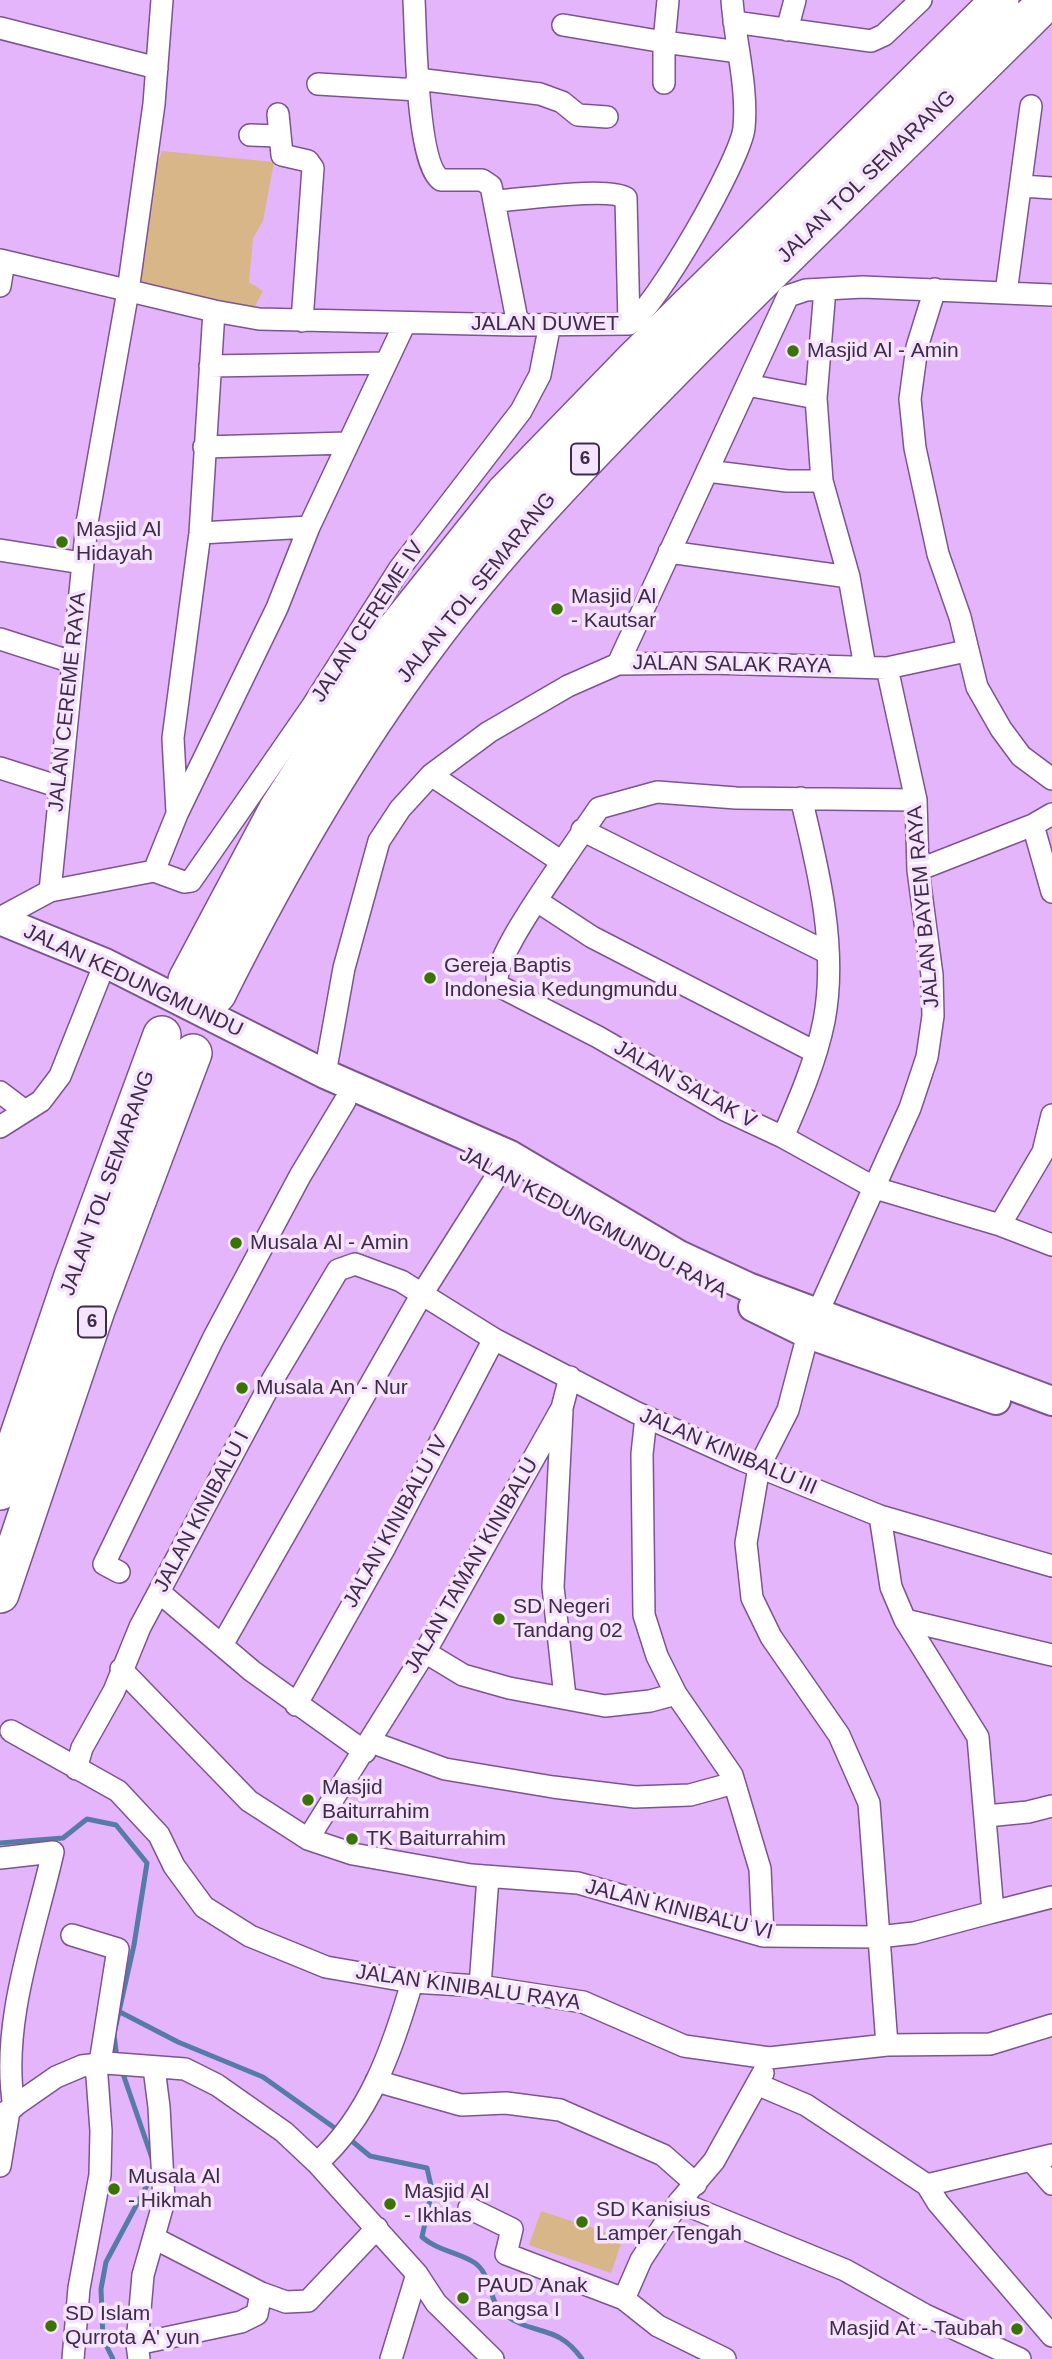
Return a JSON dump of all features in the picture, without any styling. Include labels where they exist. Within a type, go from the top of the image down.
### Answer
[{"type":"highway","name":"JALAN TOL SEMARANG","points":[[1000,0],[645,349],[504,494],[369,667],[278,809],[202,987],[250,928],[335,782],[425,646],[488,568],[556,489],[790,250],[1048,0]]},
{"type":"highway","name":"JALAN TOL SEMARANG","points":[[0,1491],[73,1276],[162,1035]]},
{"type":"highway","name":"JALAN TOL SEMARANG","points":[[0,1594],[96,1310],[193,1053]]},
{"type":"main road","name":"JALAN KEDUNGMUNDU","points":[[0,919],[261,1050]]},
{"type":"main road","name":"JALAN KEDUNGMUNDU","points":[[0,938],[102,971]]},
{"type":"main road","name":"JALAN KEDUNGMUNDU RAYA","points":[[261,1050],[325,1074],[505,1162],[813,1324],[1052,1417]]},
{"type":"main road","name":"JALAN KEDUNGMUNDU RAYA","points":[[261,1050],[345,1101],[505,1162]]},
{"type":"main road","name":"JALAN KEDUNGMUNDU RAYA","points":[[813,1324],[1052,1401]]},
{"type":"street","name":"JALAN CEREME RAYA","points":[[50,891],[82,563],[93,480],[128,292],[157,68],[162,0]]},
{"type":"street","points":[[414,0],[418,84],[430,163],[435,176],[449,181],[482,180],[491,187],[518,325]]},
{"type":"street","points":[[664,83],[662,70],[668,0]]},
{"type":"street","name":"JALAN DUWET","points":[[2,261],[128,292],[259,319],[518,325],[629,324],[639,319],[657,292],[740,147],[744,117],[732,0]]},
{"type":"street","points":[[787,30],[794,0]]},
{"type":"street","points":[[734,22],[870,41],[884,35],[920,0]]},
{"type":"street","points":[[563,25],[739,52]]},
{"type":"street","points":[[0,28],[157,68]]},
{"type":"street","points":[[318,84],[418,84],[540,94],[562,102],[578,115],[607,117]]},
{"type":"street","points":[[1006,293],[1031,106]]},
{"type":"street","points":[[278,114],[279,136],[285,158],[309,161],[313,168],[302,321]]},
{"type":"street","points":[[250,135],[279,136]]},
{"type":"street","points":[[1022,186],[1052,188]]},
{"type":"street","points":[[495,201],[562,195],[617,194],[626,198],[629,324]]},
{"type":"street","points":[[0,286],[2,261]]},
{"type":"street","points":[[618,664],[788,296],[825,289],[934,289],[1052,295]]},
{"type":"street","points":[[825,289],[816,398],[822,481],[849,577],[865,667]]},
{"type":"street","points":[[934,289],[917,347],[911,399],[915,448],[938,554],[960,617],[966,651],[977,687],[1001,729],[1021,756],[1052,779]]},
{"type":"street","points":[[177,814],[173,738],[200,533],[214,311]]},
{"type":"street","points":[[0,919],[50,891],[154,871],[177,814],[277,608],[309,527],[405,323]]},
{"type":"street","name":"JALAN CEREME IV","points":[[154,871],[184,882],[191,881],[313,705],[400,568],[521,411],[540,375],[551,324]]},
{"type":"street","points":[[210,366],[386,363]]},
{"type":"street","points":[[747,385],[816,398]]},
{"type":"street","points":[[204,447],[348,443]]},
{"type":"street","points":[[707,471],[787,481],[822,481]]},
{"type":"street","points":[[200,533],[309,527]]},
{"type":"street","points":[[0,550],[82,563]]},
{"type":"street","points":[[669,552],[849,577]]},
{"type":"street","points":[[0,639],[72,662]]},
{"type":"street","name":"JALAN SALAK RAYA","points":[[325,1074],[344,968],[379,841],[400,809],[430,775],[489,732],[568,686],[618,664],[710,663],[887,668],[966,651]]},
{"type":"street","name":"JALAN BAYEM RAYA","points":[[887,668],[916,800],[918,870],[932,975],[933,1016],[927,1058],[875,1188],[813,1324],[788,1410],[759,1467],[746,1543],[752,1598],[771,1637],[839,1735],[869,1803],[887,2045]]},
{"type":"street","points":[[0,768],[60,787]]},
{"type":"street","points":[[430,775],[562,862]]},
{"type":"street","points":[[815,1052],[592,937],[537,901],[598,808],[657,792],[736,798],[916,800]]},
{"type":"street","points":[[783,1138],[824,1021],[828,953],[815,857],[801,798]]},
{"type":"street","points":[[918,870],[1043,819],[1052,892]]},
{"type":"street","points":[[582,830],[828,953]]},
{"type":"street","name":"JALAN SALAK V","points":[[537,901],[512,939],[495,983],[725,1110],[875,1188],[1000,1225],[1052,1245]]},
{"type":"street","points":[[0,1127],[41,1101],[60,1076],[102,971]]},
{"type":"street","points":[[0,1092],[25,1111]]},
{"type":"street","points":[[119,1573],[104,1564],[121,1526],[183,1406],[213,1339],[300,1176],[345,1101]]},
{"type":"street","points":[[1000,1225],[1047,1153],[1052,1115]]},
{"type":"street","points":[[222,1645],[422,1294],[505,1162]]},
{"type":"street","name":"JALAN KINIBALU III","points":[[346,1266],[355,1264],[370,1268],[401,1281],[494,1339],[646,1417],[759,1467],[880,1516],[1052,1566]]},
{"type":"street","name":"JALAN KINIBALU I","points":[[76,1769],[82,1748],[114,1691],[121,1669],[159,1592],[273,1379],[333,1278],[346,1266]]},
{"type":"street","name":"JALAN KINIBALU IV","points":[[296,1705],[385,1547],[494,1339]]},
{"type":"street","points":[[565,1698],[553,1587],[552,1446],[569,1377]]},
{"type":"street","points":[[646,1417],[642,1454],[645,1615],[657,1656],[676,1694],[734,1783],[760,1869],[763,1936]]},
{"type":"street","name":"JALAN TAMAN KINIBALU","points":[[309,1839],[552,1446]]},
{"type":"street","points":[[880,1516],[891,1587],[905,1620],[978,1737],[993,1912]]},
{"type":"street","points":[[159,1592],[296,1705],[368,1747],[445,1769],[635,1797],[690,1795],[734,1783]]},
{"type":"street","points":[[905,1620],[1050,1659]]},
{"type":"street","points":[[425,1652],[463,1675],[509,1688],[605,1706],[650,1701],[676,1694]]},
{"type":"street","name":"JALAN KINIBALU VI","points":[[121,1669],[249,1801],[309,1839],[353,1854],[403,1865],[488,1877],[578,1883],[763,1936],[878,1937],[914,1933],[1052,1897]]},
{"type":"street","name":"JALAN KINIBALU RAYA","points":[[11,1731],[118,1791],[159,1835],[174,1866],[204,1907],[239,1929],[326,1966],[412,1982],[480,1986],[583,2002],[684,2046],[769,2058],[887,2045],[990,2044],[1052,2025]]},
{"type":"street","points":[[986,1816],[1028,1812],[1052,1805]]},
{"type":"street","points":[[0,1858],[53,1852],[20,1974],[11,2086],[0,2166]]},
{"type":"street","points":[[480,1986],[488,1877]]},
{"type":"street","points":[[72,1935],[118,1949],[100,2175],[79,2288],[73,2359]]},
{"type":"street","points":[[317,2163],[355,2124],[376,2081],[412,1982]]},
{"type":"street","points":[[624,2299],[641,2260],[679,2202],[714,2161],[759,2085],[769,2058]]},
{"type":"street","points":[[8,2111],[56,2077],[107,2064],[186,2069],[217,2085],[284,2133],[317,2163],[417,2274],[436,2303],[494,2359]]},
{"type":"street","points":[[154,2068],[164,2201],[143,2275],[138,2352],[241,2322],[257,2314],[261,2293]]},
{"type":"street","points":[[376,2081],[461,2105],[506,2103],[560,2110],[663,2155],[696,2184]]},
{"type":"street","points":[[759,2085],[806,2105],[927,2185],[938,2203],[1052,2336]]},
{"type":"street","points":[[927,2185],[1042,2157],[1052,2184]]},
{"type":"street","points":[[679,2202],[845,2270],[925,2315],[1020,2359]]},
{"type":"street","points":[[469,2208],[512,2229],[506,2254],[624,2299],[658,2326],[725,2359]]},
{"type":"street","points":[[154,2238],[261,2293],[286,2302],[308,2301],[377,2228]]},
{"type":"street","points":[[391,2359],[417,2274]]},
{"type":"shaded area","points":[[162,151],[274,162],[263,221],[253,238],[249,282],[263,291],[252,312],[133,284],[150,186]]},
{"type":"shaded area","points":[[541,2211],[623,2238],[611,2273],[529,2245]]},
{"type":"waterway","points":[[0,1843],[63,1838],[87,1819],[116,1825],[147,1863],[134,1945],[114,2034],[117,2059]]},
{"type":"waterway","points":[[120,2012],[178,2042],[263,2077],[339,2131]]},
{"type":"waterway","points":[[122,2071],[153,2161]]},
{"type":"waterway","points":[[347,2137],[370,2156],[427,2168],[432,2190],[422,2237],[475,2263],[484,2274],[495,2303],[504,2314],[525,2326],[563,2340],[582,2359]]},
{"type":"waterway","points":[[113,2359],[103,2339],[101,2289],[106,2262],[153,2174]]},
{"type":"place","name":"Masjid Al - Amin","points":[[793,351]]},
{"type":"place","name":"Masjid Al Hidayah","points":[[62,542]]},
{"type":"place","name":"Masjid Al - Kautsar","points":[[557,609]]},
{"type":"place","name":"Gereja Baptis Indonesia Kedungmundu","points":[[430,978]]},
{"type":"place","name":"Musala Al - Amin","points":[[236,1243]]},
{"type":"place","name":"Musala An - Nur","points":[[242,1388]]},
{"type":"place","name":"SD Negeri Tandang 02","points":[[499,1619]]},
{"type":"place","name":"Masjid Baiturrahim","points":[[308,1800]]},
{"type":"place","name":"TK Baiturrahim","points":[[352,1839]]},
{"type":"place","name":"Musala Al - Hikmah","points":[[114,2189]]},
{"type":"place","name":"Masjid Al - Ikhlas","points":[[390,2204]]},
{"type":"place","name":"SD Kanisius Lamper Tengah","points":[[582,2222]]},
{"type":"place","name":"PAUD Anak Bangsa I","points":[[463,2298]]},
{"type":"place","name":"SD Islam Qurrota A' yun","points":[[51,2326]]},
{"type":"place","name":"Masjid At - Taubah","points":[[1017,2329]]}]
